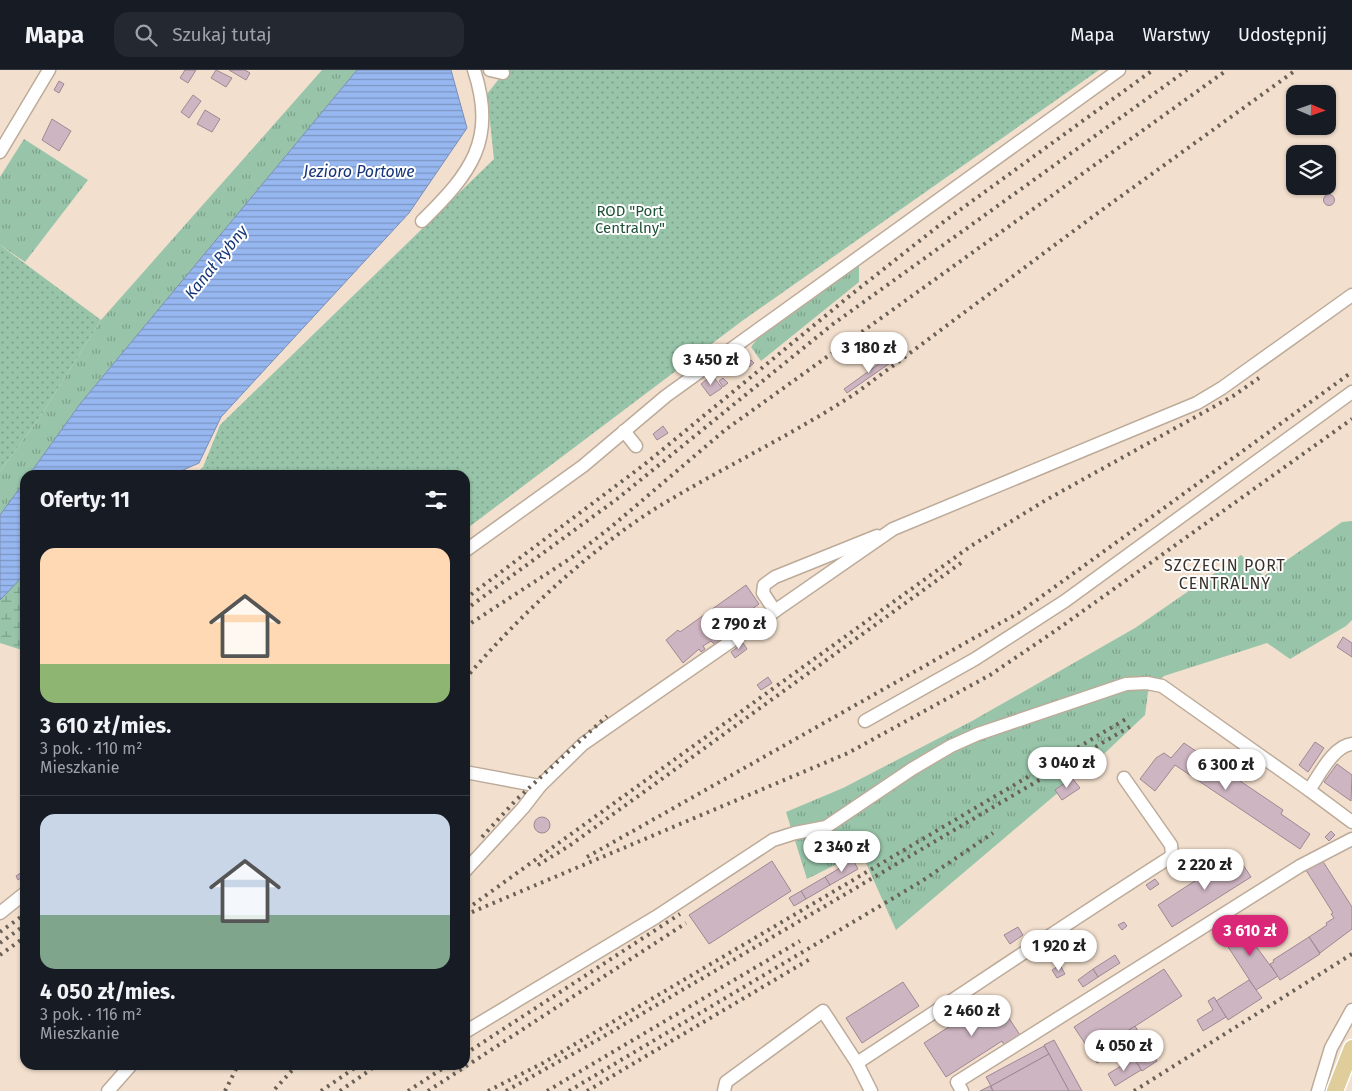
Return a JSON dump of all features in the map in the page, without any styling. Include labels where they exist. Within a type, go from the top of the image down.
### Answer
[{"type":"main road","points":[[1335,1091],[1352,1048]]},
{"type":"street","points":[[0,152],[49,70]]},
{"type":"street","points":[[422,221],[460,180],[482,140],[484,114],[480,88],[474,70]]},
{"type":"street","points":[[490,70],[504,73]]},
{"type":"street","points":[[470,547],[571,474],[666,396],[1119,70]]},
{"type":"street","points":[[775,611],[763,594],[764,585],[775,577],[863,540],[888,533],[1197,403],[1222,388],[1352,295]]},
{"type":"street","points":[[865,721],[975,659],[1064,601],[1352,392]]},
{"type":"street","points":[[624,431],[636,446]]},
{"type":"street","points":[[470,866],[523,808],[540,786],[603,728],[888,533]]},
{"type":"street","points":[[470,1029],[656,917],[773,840],[796,832],[826,827],[912,769],[952,746],[978,734],[1126,684],[1146,682],[1162,686],[1352,822]]},
{"type":"street","points":[[1309,790],[1338,750],[1345,745],[1352,744]]},
{"type":"street","points":[[470,773],[540,786]]},
{"type":"street","points":[[856,1063],[979,984],[1013,958],[1169,858],[1172,854],[1171,845],[1124,778]]},
{"type":"street","points":[[962,1091],[957,1082],[1314,857],[1352,839]]},
{"type":"street","points":[[0,913],[20,897]]},
{"type":"street","points":[[1318,1091],[1331,1048],[1352,1010]]},
{"type":"street","points":[[724,1091],[726,1082],[823,1011],[856,1063],[871,1091]]},
{"type":"street","points":[[108,1091],[127,1070]]},
{"type":"green space","points":[[322,70],[357,70],[80,404],[33,470],[20,470],[20,488],[0,515],[0,471],[38,420],[101,320]]},
{"type":"green space","name":"ROD \"Port Centralny\"","points":[[506,70],[1099,70],[742,321],[470,526],[470,470],[200,470],[203,467],[220,425],[494,159],[487,94]]},
{"type":"green space","points":[[24,139],[88,180],[25,262],[0,245],[0,177]]},
{"type":"green space","points":[[0,245],[101,320],[38,420],[0,471]]},
{"type":"green space","points":[[859,265],[859,282],[761,361],[751,347],[757,339]]},
{"type":"green space","points":[[1352,521],[1352,620],[1346,626],[1290,659],[1267,643],[1164,676],[1148,692],[1145,715],[1106,752],[896,930],[861,852],[807,879],[786,812],[843,788],[972,721],[1135,628],[1241,555],[1264,576],[1342,522]]},
{"type":"green space","points":[[20,578],[20,649],[0,643],[0,581]]},
{"type":"water","name":"Jezioro Portowe","points":[[357,70],[451,70],[467,128],[409,213],[221,417],[199,463],[183,470],[33,470],[80,404]]},
{"type":"water","points":[[20,488],[20,579],[0,600],[0,515]]},
{"type":"building","points":[[185,70],[196,70],[188,83],[180,78]]},
{"type":"building","points":[[216,70],[232,78],[226,87],[211,78]]},
{"type":"building","points":[[229,70],[245,70],[250,73],[246,80]]},
{"type":"building","points":[[59,81],[64,84],[59,93],[54,90]]},
{"type":"building","points":[[193,95],[201,101],[189,118],[181,112]]},
{"type":"building","points":[[205,110],[220,119],[212,132],[197,124]]},
{"type":"building","points":[[52,119],[71,131],[59,151],[42,140]]},
{"type":"building","points":[[1327,195],[1331,195],[1334,198],[1333,204],[1329,206],[1323,200]]},
{"type":"building","points":[[890,356],[893,361],[847,393],[844,389]]},
{"type":"building","points":[[751,360],[754,363],[749,367],[747,363]]},
{"type":"building","points":[[712,375],[722,388],[710,396],[701,384]]},
{"type":"building","points":[[723,378],[728,383],[723,387],[719,381]]},
{"type":"building","points":[[663,426],[668,433],[657,440],[653,434]]},
{"type":"building","points":[[746,585],[759,604],[720,631],[725,638],[715,645],[711,641],[703,646],[705,649],[701,652],[699,649],[683,663],[666,640]]},
{"type":"building","points":[[1343,637],[1352,643],[1352,657],[1337,647]]},
{"type":"building","points":[[743,643],[747,649],[735,658],[731,652]]},
{"type":"building","points":[[768,677],[772,683],[761,690],[757,685]]},
{"type":"building","points":[[1315,742],[1324,748],[1308,772],[1299,765]]},
{"type":"building","points":[[1184,743],[1283,810],[1281,814],[1310,834],[1300,849],[1175,765],[1155,791],[1140,779],[1156,758],[1164,753],[1171,758]]},
{"type":"building","points":[[1337,764],[1352,775],[1351,801],[1324,782]]},
{"type":"building","points":[[1072,778],[1080,788],[1062,800],[1055,790]]},
{"type":"building","points":[[542,817],[548,819],[550,825],[548,831],[542,833],[536,831],[534,825],[536,819]]},
{"type":"building","points":[[1331,831],[1335,835],[1329,841],[1325,837]]},
{"type":"building","points":[[1236,854],[1251,877],[1172,927],[1158,905]]},
{"type":"building","points":[[853,860],[858,869],[830,885],[825,877]]},
{"type":"building","points":[[1322,860],[1352,907],[1352,929],[1320,953],[1309,937],[1334,918],[1331,914],[1333,913],[1306,870]]},
{"type":"building","points":[[772,861],[791,891],[709,944],[689,915]]},
{"type":"building","points":[[20,873],[20,879],[18,880],[16,876]]},
{"type":"building","points":[[825,877],[830,885],[806,899],[801,891]]},
{"type":"building","points":[[1155,879],[1159,884],[1150,890],[1146,885]]},
{"type":"building","points":[[801,891],[806,899],[794,906],[789,898]]},
{"type":"building","points":[[1124,922],[1127,926],[1122,930],[1118,925]]},
{"type":"building","points":[[1246,924],[1258,944],[1255,945],[1278,976],[1256,990],[1223,939]]},
{"type":"building","points":[[1018,927],[1023,935],[1010,944],[1004,935]]},
{"type":"building","points":[[1309,937],[1320,954],[1280,980],[1270,964],[1274,962],[1273,960]]},
{"type":"building","points":[[1115,955],[1120,963],[1098,977],[1093,969]]},
{"type":"building","points":[[1060,965],[1065,974],[1057,978],[1052,970]]},
{"type":"building","points":[[1093,969],[1098,977],[1083,987],[1078,980]]},
{"type":"building","points":[[1164,969],[1182,996],[1092,1054],[1074,1027]]},
{"type":"building","points":[[1249,980],[1262,998],[1228,1020],[1216,1001]]},
{"type":"building","points":[[903,982],[919,1006],[862,1043],[846,1018]]},
{"type":"building","points":[[995,997],[1020,1035],[1004,1045],[1002,1041],[946,1077],[924,1043]]},
{"type":"building","points":[[1214,997],[1226,1017],[1203,1031],[1197,1020],[1213,1010],[1208,1001]]},
{"type":"building","points":[[1135,1026],[1141,1036],[1097,1063],[1092,1054]]},
{"type":"building","points":[[1141,1036],[1157,1061],[1142,1071],[1126,1045]]},
{"type":"building","points":[[1054,1040],[1082,1091],[1069,1091],[1044,1045]]},
{"type":"building","points":[[1044,1046],[1049,1054],[991,1086],[986,1077]]},
{"type":"building","points":[[1049,1054],[1069,1091],[993,1091],[991,1086]]},
{"type":"building","points":[[1134,1058],[1141,1070],[1115,1086],[1108,1074]]},
{"type":"building","points":[[990,1086],[993,1091],[980,1091]]},
{"type":"railway","points":[[470,595],[645,464],[852,294],[946,220],[1153,70]]},
{"type":"railway","points":[[470,606],[617,499],[833,324],[1187,70]]},
{"type":"railway","points":[[470,624],[571,558],[611,527],[725,430],[1227,70]]},
{"type":"railway","points":[[470,674],[507,633],[553,588],[602,546],[628,527],[653,510],[809,422],[859,391],[1095,215],[1296,70]]},
{"type":"railway","points":[[587,857],[1020,612],[1352,372]]},
{"type":"railway","points":[[470,907],[971,546],[1046,500],[1233,396],[1259,378]]},
{"type":"railway","points":[[470,913],[848,753],[990,675],[1055,631],[1352,419]]},
{"type":"railway","points":[[538,865],[569,846],[965,560]]},
{"type":"railway","points":[[482,837],[516,800],[607,716]]},
{"type":"railway","points":[[488,1091],[543,1063],[1126,719]]},
{"type":"railway","points":[[506,1091],[599,1039],[1131,726]]},
{"type":"railway","points":[[569,1091],[922,881],[993,833]]},
{"type":"railway","points":[[470,1051],[680,914]]},
{"type":"railway","points":[[0,932],[20,918]]},
{"type":"railway","points":[[470,1064],[686,923]]},
{"type":"railway","points":[[0,943],[20,929]]},
{"type":"railway","points":[[0,955],[20,941]]},
{"type":"railway","points":[[547,1091],[800,941]]},
{"type":"railway","points":[[1134,1091],[1352,954]]},
{"type":"railway","points":[[587,1091],[810,959]]},
{"type":"railway","points":[[225,1091],[236,1070]]},
{"type":"railway","points":[[275,1089],[292,1070]]},
{"type":"railway","points":[[321,1091],[352,1070]]},
{"type":"railway","points":[[340,1091],[370,1070]]},
{"type":"railway","points":[[408,1091],[440,1070]]},
{"type":"railway","points":[[428,1091],[460,1070]]},
{"type":"district","name":"SZCZECIN PORT CENTRALNY","points":[[1225,574]]},
{"type":"water label","name":"Kanał Rybny","points":[[216,262]]}]
